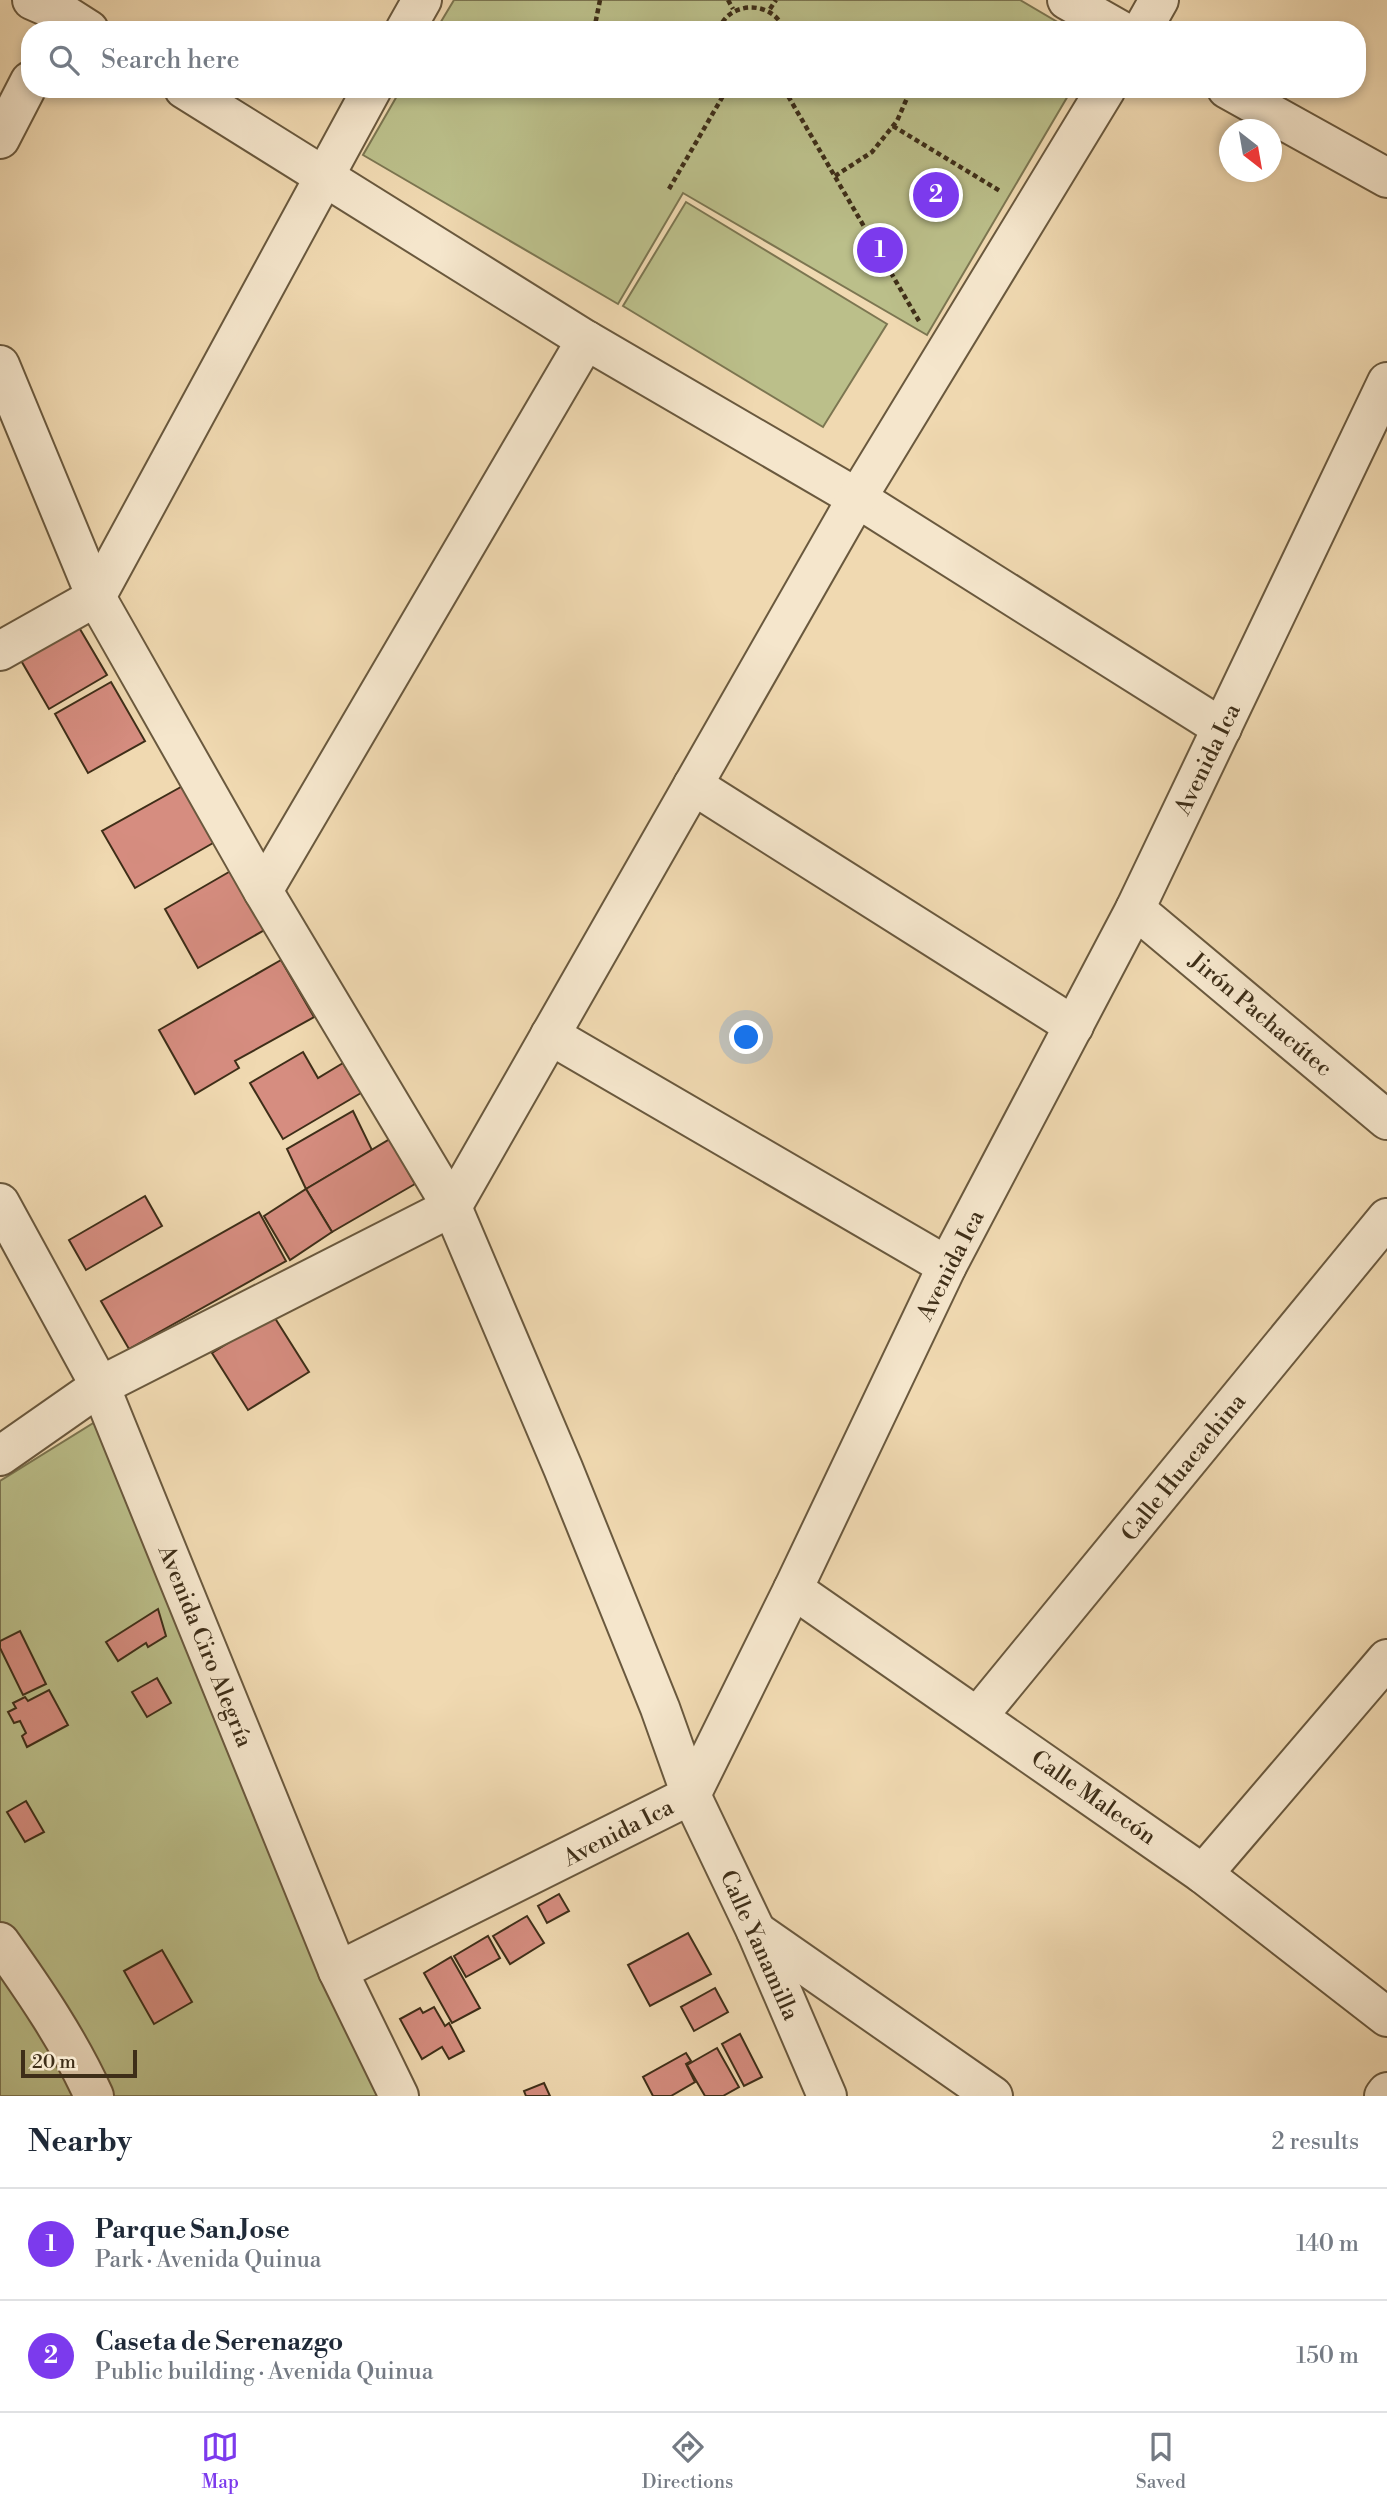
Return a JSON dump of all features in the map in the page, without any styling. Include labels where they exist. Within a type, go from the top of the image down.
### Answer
[{"type":"street","points":[[410,21],[422,0]]},
{"type":"street","points":[[1067,0],[1104,21]]},
{"type":"street","points":[[1147,21],[1159,0]]},
{"type":"street","points":[[0,139],[21,98]]},
{"type":"street","points":[[198,98],[586,340],[857,498],[1222,728]]},
{"type":"street","points":[[0,652],[96,597],[367,98]]},
{"type":"street","points":[[0,1456],[100,1386],[452,1206],[857,498],[1101,98]]},
{"type":"street","points":[[1243,98],[1387,178]]},
{"type":"street","points":[[263,891],[586,340]]},
{"type":"street","name":"Calle Yanamilla","points":[[0,365],[96,597],[263,891],[452,1206],[563,1468],[660,1708],[691,1795],[756,1931],[827,2096]]},
{"type":"street","name":"Avenida Ica","points":[[338,1972],[691,1795],[947,1266],[1135,909],[1222,728],[1377,429],[1387,382]]},
{"type":"street","points":[[693,785],[1074,1026]]},
{"type":"street","name":"Jirón Pachacútec","points":[[1135,909],[1387,1120]]},
{"type":"street","points":[[550,1035],[947,1266]]},
{"type":"street","name":"Avenida Ciro Alegría","points":[[0,1203],[100,1386],[338,1972],[399,2096]]},
{"type":"street","name":"Calle Huacachina","points":[[978,1717],[1387,1218]]},
{"type":"street","name":"Calle Malecón","points":[[793,1589],[1203,1874],[1387,2017]]},
{"type":"street","points":[[1203,1874],[1387,1659]]},
{"type":"street","points":[[756,1931],[993,2096]]},
{"type":"street","points":[[0,1942],[37,1994],[81,2066],[94,2096]]},
{"type":"street","points":[[1384,2096],[1387,2092]]},
{"type":"path","points":[[596,21],[600,0]]},
{"type":"path","points":[[728,0],[733,9]]},
{"type":"path","points":[[770,9],[776,0]]},
{"type":"path","points":[[723,21],[733,9],[751,3],[762,4],[781,21]]},
{"type":"path","points":[[669,189],[722,98]]},
{"type":"path","points":[[789,98],[921,323]]},
{"type":"path","points":[[835,176],[872,152],[893,126],[907,98]]},
{"type":"path","points":[[893,126],[1009,197]]},
{"type":"green space","points":[[454,0],[1020,0],[1056,21],[441,21]]},
{"type":"green space","points":[[396,98],[1067,98],[927,335],[683,193],[618,304],[363,155]]},
{"type":"green space","points":[[686,202],[887,324],[823,427],[623,306]]},
{"type":"green space","points":[[95,1422],[398,2096],[0,2096],[0,1481]]},
{"type":"building","points":[[77,624],[107,675],[49,709],[19,657]]},
{"type":"building","points":[[111,682],[145,741],[88,773],[55,714]]},
{"type":"building","points":[[188,783],[220,839],[135,888],[102,831]]},
{"type":"building","points":[[241,865],[275,924],[198,968],[165,909]]},
{"type":"building","points":[[281,960],[314,1017],[235,1061],[239,1068],[195,1094],[159,1030]]},
{"type":"building","points":[[303,1052],[318,1078],[343,1063],[361,1093],[283,1139],[250,1083]]},
{"type":"building","points":[[353,1111],[372,1150],[306,1189],[287,1149]]},
{"type":"building","points":[[390,1139],[415,1184],[332,1232],[306,1189]]},
{"type":"building","points":[[306,1189],[332,1232],[290,1260],[264,1216]]},
{"type":"building","points":[[145,1196],[162,1226],[86,1270],[69,1240]]},
{"type":"building","points":[[259,1212],[286,1261],[129,1349],[101,1301]]},
{"type":"building","points":[[273,1315],[309,1372],[248,1410],[212,1353]]},
{"type":"building","points":[[158,1609],[166,1636],[148,1647],[146,1643],[118,1661],[106,1642]]},
{"type":"building","points":[[20,1631],[46,1684],[23,1695],[0,1648],[0,1641]]},
{"type":"building","points":[[157,1678],[171,1703],[147,1717],[132,1692]]},
{"type":"building","points":[[49,1690],[68,1725],[27,1747],[22,1736],[26,1733],[20,1721],[14,1723],[8,1712],[16,1708],[13,1703],[25,1697],[28,1701]]},
{"type":"building","points":[[26,1801],[44,1832],[25,1842],[7,1812]]},
{"type":"building","points":[[559,1894],[569,1911],[547,1923],[538,1906]]},
{"type":"building","points":[[527,1916],[544,1943],[510,1964],[493,1936]]},
{"type":"building","points":[[688,1933],[711,1974],[650,2006],[628,1965]]},
{"type":"building","points":[[488,1936],[500,1958],[466,1977],[454,1956]]},
{"type":"building","points":[[162,1950],[192,2002],[154,2024],[124,1971]]},
{"type":"building","points":[[451,1957],[480,2008],[452,2023],[424,1973]]},
{"type":"building","points":[[715,1988],[728,2012],[694,2031],[681,2007]]},
{"type":"building","points":[[434,2007],[445,2026],[449,2023],[464,2051],[449,2059],[442,2047],[422,2059],[400,2019],[420,2008],[423,2013]]},
{"type":"building","points":[[740,2034],[762,2077],[744,2086],[722,2044]]},
{"type":"building","points":[[717,2048],[739,2087],[723,2096],[705,2096],[687,2065]]},
{"type":"building","points":[[686,2053],[691,2061],[686,2064],[695,2082],[671,2096],[653,2096],[643,2077]]},
{"type":"building","points":[[544,2083],[550,2096],[526,2096],[524,2091]]},
{"type":"place","name":"Caseta de Serenazgo","points":[[936,195]]},
{"type":"place","name":"Parque San Jose","points":[[880,250]]}]
